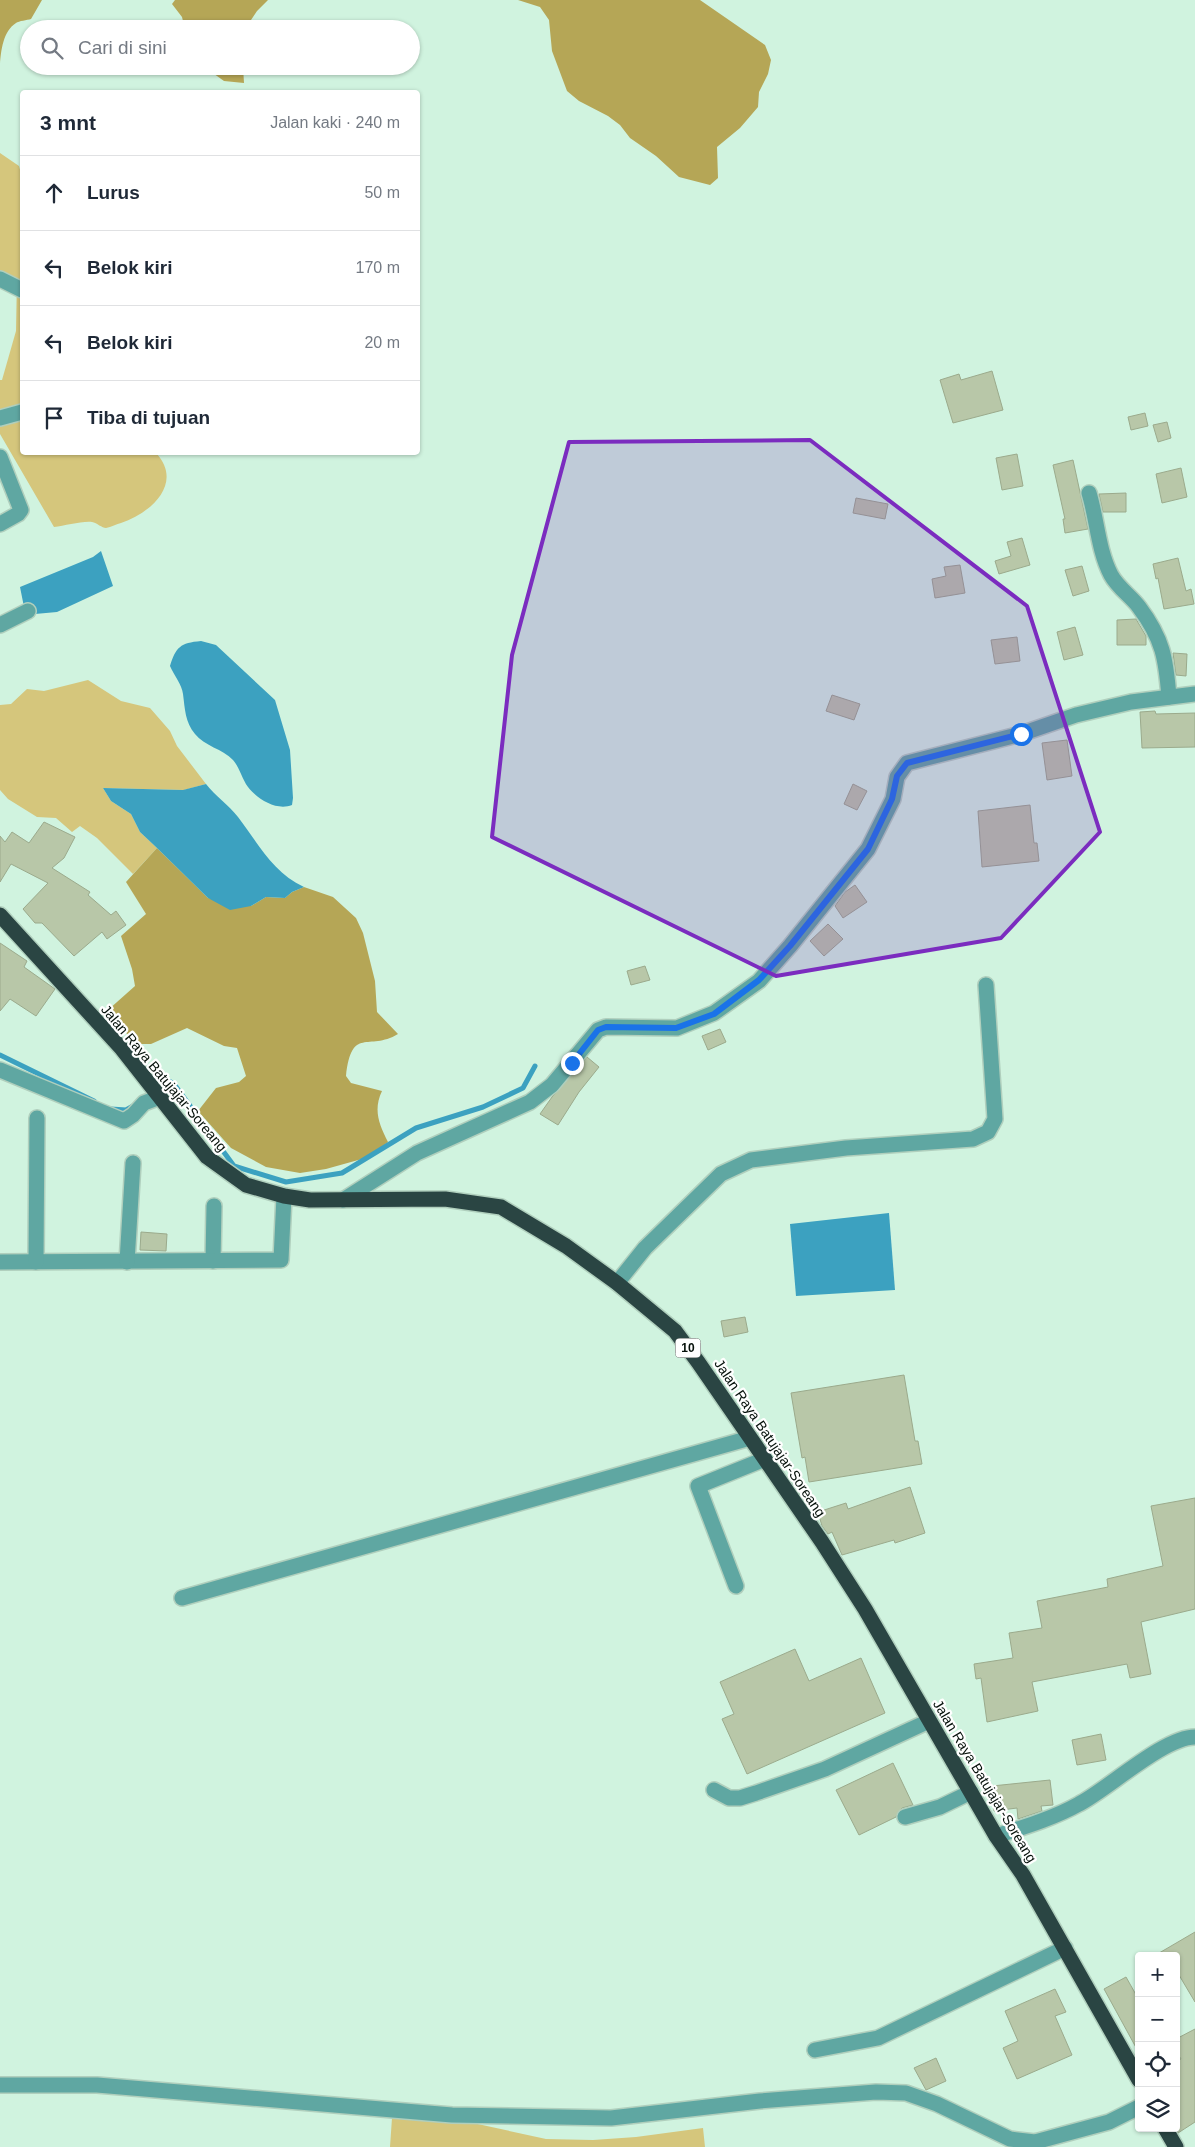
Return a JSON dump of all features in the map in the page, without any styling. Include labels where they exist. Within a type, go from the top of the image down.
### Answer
[{"type":"highway","name":"Jalan Raya Batujajar-Soreang","points":[[0,915],[122,1049],[206,1157],[246,1185],[284,1196],[310,1200],[445,1199],[501,1207],[534,1225],[617,1282],[675,1331],[765,1458],[865,1609],[996,1836],[1023,1875],[1135,2073]]},
{"type":"highway","points":[[1167,2132],[1176,2147]]},
{"type":"street","points":[[0,279],[20,289]]},
{"type":"street","points":[[0,418],[20,413]]},
{"type":"street","points":[[0,457],[21,510],[18,514],[0,524]]},
{"type":"street","points":[[1089,493],[1100,541],[1110,573],[1139,606],[1161,644],[1166,657],[1169,697]]},
{"type":"street","points":[[0,625],[28,611]]},
{"type":"street","points":[[343,1200],[416,1153],[530,1102],[552,1084],[598,1030],[606,1027],[676,1028],[694,1023],[720,1009],[759,980],[790,946],[868,849],[892,799],[897,776],[907,763],[1021,734],[1076,715],[1131,702],[1195,694]]},
{"type":"street","points":[[617,1282],[645,1248],[721,1174],[739,1164],[751,1160],[846,1148],[973,1139],[988,1132],[995,1119],[986,986]]},
{"type":"street","points":[[0,1070],[124,1121],[133,1115],[144,1103],[160,1098]]},
{"type":"street","points":[[36,1262],[37,1118]]},
{"type":"street","points":[[127,1262],[133,1163]]},
{"type":"street","points":[[0,1262],[281,1260],[284,1196]]},
{"type":"street","points":[[213,1261],[214,1206]]},
{"type":"street","points":[[182,1598],[750,1438]]},
{"type":"street","points":[[736,1586],[698,1486],[765,1458]]},
{"type":"street","points":[[714,1790],[729,1798],[740,1798],[756,1793],[825,1769],[929,1721]]},
{"type":"street","points":[[996,1836],[1079,1804],[1157,1752],[1188,1737],[1195,1737]]},
{"type":"street","points":[[905,1817],[940,1807],[971,1792]]},
{"type":"street","points":[[815,2050],[878,2038],[1065,1948]]},
{"type":"street","points":[[0,2085],[97,2085],[452,2115],[611,2118],[770,2100],[876,2092],[906,2092],[938,2104],[1010,2139],[1035,2142],[1108,2122],[1135,2109]]},
{"type":"highlighted area","points":[[810,440],[1027,606],[1100,832],[1001,938],[776,976],[492,837],[512,655],[569,442]]},
{"type":"shaded area","points":[[0,0],[42,0],[31,19],[20,20],[8,31],[5,36],[0,64]]},
{"type":"shaded area","points":[[175,0],[268,0],[251,20],[183,20],[172,4]]},
{"type":"shaded area","points":[[518,0],[700,0],[765,45],[771,60],[768,74],[759,92],[758,107],[740,128],[717,147],[718,178],[710,185],[679,177],[656,156],[630,138],[620,125],[608,116],[579,101],[567,91],[552,51],[549,20],[540,7]]},
{"type":"shaded area","points":[[216,75],[244,75],[244,83],[224,81]]},
{"type":"shaded area","points":[[0,153],[19,166],[20,170],[20,455],[157,455],[164,464],[167,475],[165,486],[160,496],[143,512],[108,528],[88,522],[54,527],[0,434],[0,380],[2,380],[16,331],[17,279],[0,274]]},
{"type":"shaded area","points":[[88,680],[121,701],[150,708],[170,731],[177,746],[206,784],[184,790],[103,788],[111,801],[131,814],[140,832],[157,848],[133,874],[97,838],[80,826],[72,832],[56,818],[37,817],[8,799],[0,790],[0,705],[11,704],[27,689],[44,691]]},
{"type":"shaded area","points":[[157,848],[208,898],[251,906],[266,897],[285,898],[292,892],[304,887],[333,897],[356,918],[363,933],[375,981],[377,1012],[398,1034],[387,1039],[357,1045],[352,1050],[349,1060],[346,1076],[351,1083],[382,1091],[378,1104],[378,1117],[388,1142],[369,1157],[326,1169],[300,1173],[266,1167],[231,1148],[198,1111],[216,1088],[239,1082],[246,1076],[237,1048],[224,1046],[187,1028],[151,1044],[135,1044],[108,1010],[135,986],[132,969],[121,936],[146,914],[126,882]]},
{"type":"shaded area","points":[[392,2118],[473,2123],[546,2139],[593,2140],[636,2137],[703,2128],[705,2147],[390,2147]]},
{"type":"water","points":[[101,551],[113,586],[57,612],[35,614],[24,607],[20,587],[93,557]]},
{"type":"water","points":[[201,641],[216,645],[275,700],[290,750],[292,805],[280,807],[262,800],[246,784],[233,760],[203,742],[189,725],[180,684],[170,666],[174,654],[180,647],[188,643]]},
{"type":"water","points":[[206,784],[234,813],[275,866],[283,874],[304,887],[292,892],[285,898],[266,897],[251,906],[230,910],[208,898],[140,832],[131,814],[111,801],[103,788],[183,790]]},
{"type":"water","points":[[889,1213],[895,1290],[796,1296],[790,1224]]},
{"type":"building","points":[[992,371],[1003,410],[953,423],[940,380],[959,374],[961,380]]},
{"type":"building","points":[[1145,413],[1148,426],[1131,430],[1128,417]]},
{"type":"building","points":[[1167,422],[1171,438],[1158,442],[1153,425]]},
{"type":"building","points":[[1017,454],[1023,486],[1002,490],[996,458]]},
{"type":"building","points":[[1073,460],[1088,529],[1065,533],[1063,519],[1065,519],[1053,465]]},
{"type":"building","points":[[1181,468],[1187,497],[1162,503],[1156,474]]},
{"type":"building","points":[[1126,493],[1126,512],[1103,512],[1099,494]]},
{"type":"building","points":[[856,498],[888,504],[885,519],[853,513]]},
{"type":"building","points":[[1022,538],[1030,565],[999,574],[995,561],[1011,556],[1007,542]]},
{"type":"building","points":[[1178,558],[1186,591],[1191,589],[1194,604],[1164,609],[1158,578],[1156,579],[1153,564]]},
{"type":"building","points":[[960,565],[965,593],[935,598],[932,579],[946,576],[944,567]]},
{"type":"building","points":[[1082,566],[1089,591],[1073,596],[1065,570]]},
{"type":"building","points":[[1136,619],[1146,636],[1146,645],[1117,645],[1117,620]]},
{"type":"building","points":[[1075,627],[1083,655],[1064,660],[1057,632]]},
{"type":"building","points":[[1017,637],[1020,661],[995,664],[991,640]]},
{"type":"building","points":[[1173,653],[1187,654],[1186,676],[1176,675]]},
{"type":"building","points":[[832,695],[860,704],[854,720],[826,711]]},
{"type":"building","points":[[1155,711],[1156,714],[1195,713],[1195,747],[1142,748],[1140,712]]},
{"type":"building","points":[[1067,740],[1072,776],[1047,780],[1042,743]]},
{"type":"building","points":[[853,784],[867,791],[857,810],[844,804]]},
{"type":"building","points":[[1030,805],[1034,843],[1037,843],[1039,861],[982,867],[978,811]]},
{"type":"building","points":[[44,822],[75,837],[64,858],[52,868],[90,892],[88,895],[111,915],[116,911],[126,925],[107,939],[102,932],[74,956],[42,923],[35,923],[23,909],[48,883],[11,864],[0,882],[0,836],[5,842],[12,832],[29,843]]},
{"type":"building","points":[[855,885],[867,902],[843,918],[835,906],[845,892]]},
{"type":"building","points":[[828,924],[843,939],[824,956],[810,941]]},
{"type":"building","points":[[0,943],[27,961],[24,967],[55,989],[36,1016],[10,999],[0,1011]]},
{"type":"building","points":[[645,966],[650,980],[631,985],[627,971]]},
{"type":"building","points":[[720,1029],[726,1042],[708,1050],[702,1036]]},
{"type":"building","points":[[587,1057],[599,1067],[579,1092],[558,1125],[540,1114],[552,1097]]},
{"type":"building","points":[[141,1232],[167,1234],[166,1251],[140,1250]]},
{"type":"building","points":[[745,1317],[748,1332],[724,1337],[721,1321]]},
{"type":"building","points":[[904,1375],[915,1441],[918,1441],[922,1464],[809,1482],[805,1457],[802,1458],[791,1393]]},
{"type":"building","points":[[910,1487],[925,1533],[895,1543],[894,1540],[842,1555],[832,1532],[828,1534],[822,1526],[818,1512],[846,1503],[848,1509]]},
{"type":"building","points":[[1195,1498],[1195,1609],[1141,1622],[1151,1674],[1130,1678],[1127,1664],[1032,1682],[1038,1711],[987,1722],[981,1678],[976,1679],[974,1664],[1013,1658],[1009,1633],[1042,1628],[1037,1601],[1108,1587],[1107,1579],[1163,1566],[1151,1506]]},
{"type":"building","points":[[795,1649],[809,1681],[861,1658],[885,1713],[747,1774],[722,1719],[734,1714],[720,1682]]},
{"type":"building","points":[[1101,1734],[1106,1760],[1077,1765],[1072,1740]]},
{"type":"building","points":[[893,1763],[913,1805],[902,1808],[896,1817],[859,1835],[836,1790]]},
{"type":"building","points":[[1050,1780],[1053,1805],[1041,1806],[1042,1811],[1018,1819],[1017,1808],[994,1811],[992,1786]]},
{"type":"building","points":[[1195,1932],[1195,2002],[1180,1977],[1180,1952],[1161,1952]]},
{"type":"building","points":[[1126,1977],[1135,1993],[1135,2046],[1104,1989]]},
{"type":"building","points":[[1055,1989],[1066,2012],[1055,2016],[1072,2055],[1017,2079],[1003,2048],[1018,2041],[1005,2011]]},
{"type":"building","points":[[1195,2029],[1195,2122],[1180,2132],[1181,2059],[1180,2037]]},
{"type":"building","points":[[936,2058],[946,2081],[926,2090],[914,2068]]},
{"type":"waterway","points":[[0,1055],[94,1101]]},
{"type":"waterway","points":[[163,1083],[166,1079],[174,1084],[234,1166],[286,1182],[342,1173],[416,1128],[483,1107],[523,1088],[535,1066]]},
{"type":"waterway","points":[[111,1109],[126,1110],[133,1106]]},
{"type":"route","points":[[572,1063],[598,1030],[606,1027],[676,1028],[694,1023],[714,1014],[759,980],[790,946],[844,876],[868,849],[892,799],[897,776],[907,763],[1021,734]]}]
